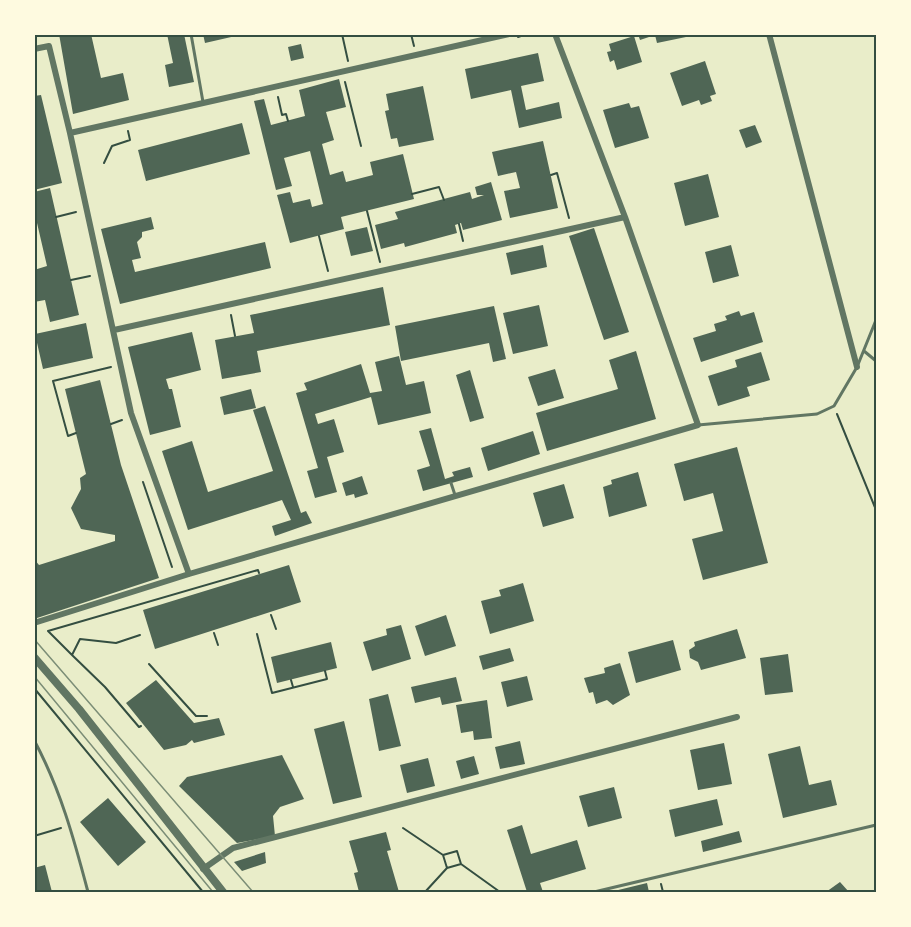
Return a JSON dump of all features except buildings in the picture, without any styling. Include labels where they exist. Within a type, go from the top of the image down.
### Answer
[{"type":"street","points":[[70,133],[509,34]]},
{"type":"street","points":[[34,623],[189,574],[698,425],[625,217],[555,34]]},
{"type":"street","points":[[769,34],[856,367]]},
{"type":"street","points":[[34,49],[50,46],[114,330],[130,413],[189,574]]},
{"type":"street","points":[[114,330],[625,217]]},
{"type":"street","points":[[34,657],[107,744],[223,892]]},
{"type":"street","points":[[203,869],[232,848],[737,717]]},
{"type":"lane","points":[[191,34],[203,102]]},
{"type":"lane","points":[[698,425],[817,414],[834,406],[864,351],[876,320]]},
{"type":"lane","points":[[864,351],[876,361]]},
{"type":"lane","points":[[451,483],[455,496]]},
{"type":"lane","points":[[34,740],[51,771],[70,825],[88,892]]},
{"type":"lane","points":[[594,892],[876,825]]},
{"type":"path","points":[[342,34],[349,64]]},
{"type":"path","points":[[411,34],[415,49]]},
{"type":"path","points":[[343,76],[361,146]]},
{"type":"path","points":[[277,91],[282,115],[286,114],[288,121]]},
{"type":"path","points":[[104,163],[112,146],[130,140],[126,125]]},
{"type":"path","points":[[551,175],[557,173],[569,218]]},
{"type":"path","points":[[412,194],[440,187],[444,200]]},
{"type":"path","points":[[367,211],[380,262],[390,259]]},
{"type":"path","points":[[56,217],[78,212]]},
{"type":"path","points":[[559,220],[579,215]]},
{"type":"path","points":[[459,224],[463,242]]},
{"type":"path","points":[[319,236],[329,274]]},
{"type":"path","points":[[456,243],[471,240]]},
{"type":"path","points":[[71,280],[92,275]]},
{"type":"path","points":[[230,306],[235,336]]},
{"type":"path","points":[[76,433],[68,436],[53,381],[111,367]]},
{"type":"path","points":[[834,406],[876,510]]},
{"type":"path","points":[[111,424],[125,419]]},
{"type":"path","points":[[141,726],[139,728],[105,687],[48,631],[258,570],[259,573]]},
{"type":"path","points":[[271,615],[276,629]]},
{"type":"path","points":[[214,633],[218,645]]},
{"type":"path","points":[[257,634],[272,693],[327,679],[325,671]]},
{"type":"path","points":[[72,655],[80,639],[116,643],[140,635]]},
{"type":"path","points":[[149,664],[196,716],[207,716]]},
{"type":"path","points":[[291,680],[293,687]]},
{"type":"path","points":[[34,688],[203,892]]},
{"type":"path","points":[[34,836],[70,825]]},
{"type":"path","points":[[403,828],[443,855],[447,868]]},
{"type":"path","points":[[443,855],[457,851],[461,864],[500,892]]},
{"type":"path","points":[[425,892],[447,868],[461,864]]},
{"type":"tram line","points":[[34,639],[253,892]]},
{"type":"tram line","points":[[34,676],[213,892]]}]
